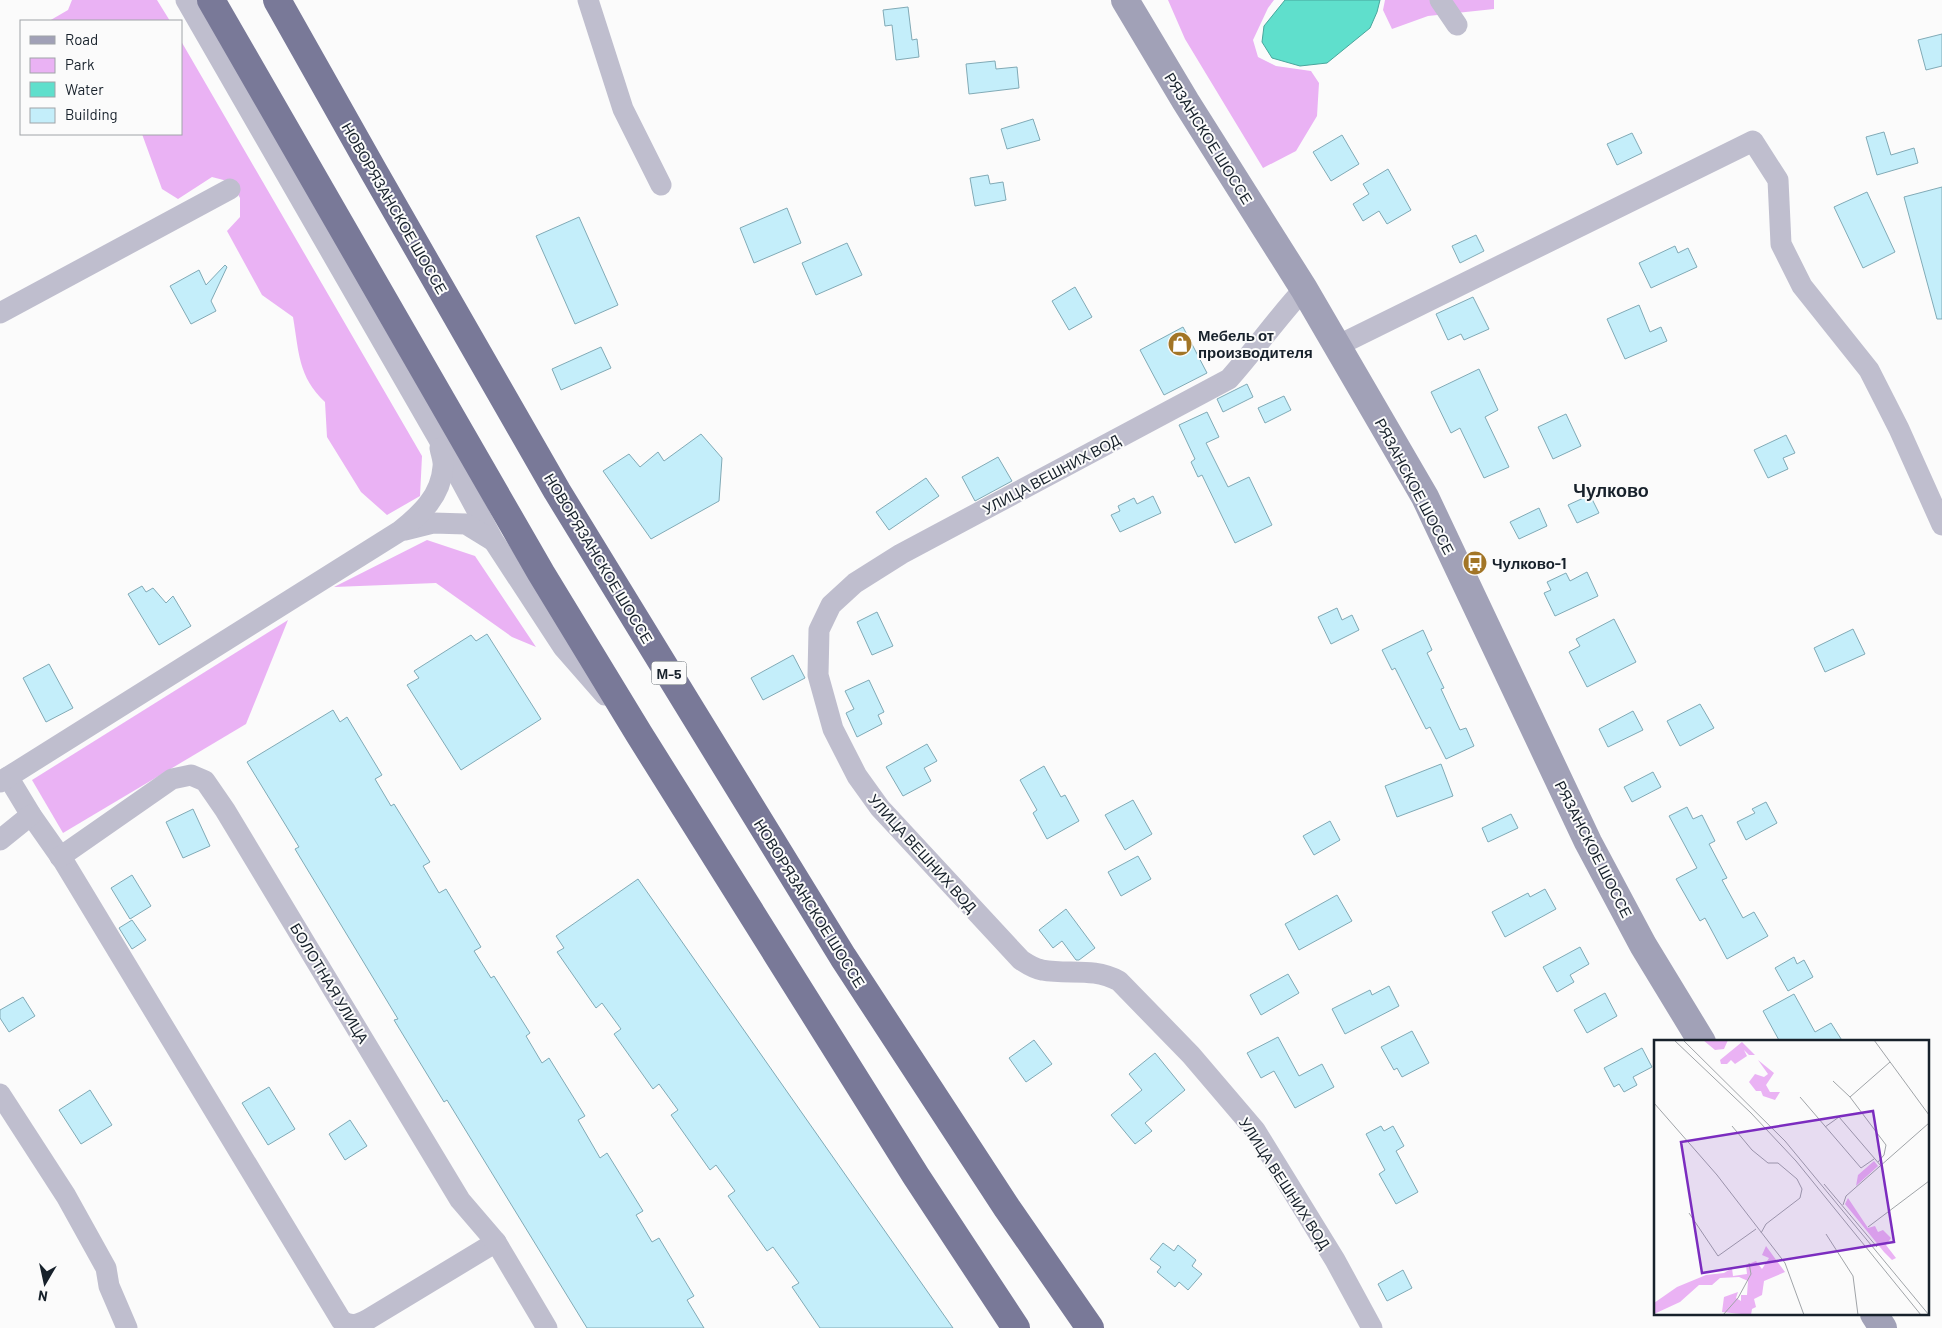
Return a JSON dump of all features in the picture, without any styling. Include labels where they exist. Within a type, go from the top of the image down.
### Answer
[{"type":"highway","points":[[211,0],[536,564],[639,734],[911,1167],[1016,1328]]},
{"type":"highway","name":"НОВОРЯЗАНСКОЕ ШОССЕ","points":[[277,0],[558,490],[710,741],[843,957],[1007,1208],[1090,1328]]},
{"type":"main road","name":"РЯЗАНСКОЕ ШОССЕ","points":[[1125,0],[1186,102],[1304,289],[1425,498],[1588,842],[1643,945],[1701,1040]]},
{"type":"main road","points":[[1875,1316],[1883,1328]]},
{"type":"street","points":[[186,0],[438,438],[493,540],[563,647],[639,734]]},
{"type":"street","points":[[588,0],[623,109],[661,185]]},
{"type":"street","points":[[1440,0],[1458,25]]},
{"type":"street","points":[[1337,346],[1753,141],[1778,180],[1781,244],[1802,286],[1869,370],[1899,428],[1942,525]]},
{"type":"street","points":[[0,313],[230,189]]},
{"type":"street","name":"УЛИЦА ВЕШНИХ ВОД","points":[[1304,289],[1280,315],[1256,349],[1229,380],[901,554],[855,583],[831,605],[818,630],[818,675],[833,729],[857,776],[880,808],[1021,960],[1040,970],[1093,972],[1107,975],[1119,981],[1191,1055],[1242,1114],[1255,1130],[1335,1260],[1372,1328]]},
{"type":"street","points":[[438,438],[444,466],[438,488],[425,510],[400,531],[4,780],[60,857],[341,1320],[348,1325],[357,1325],[367,1320],[496,1242]]},
{"type":"street","points":[[400,531],[433,523],[466,524],[493,540]]},
{"type":"street","name":"БОЛОТНАЯ УЛИЦА","points":[[60,857],[172,779],[190,775],[205,781],[226,810],[460,1200],[496,1242],[547,1328]]},
{"type":"street","points":[[0,840],[31,815]]},
{"type":"street","points":[[0,1094],[70,1204],[106,1268],[109,1286],[127,1328]]},
{"type":"green space","points":[[72,0],[157,0],[169,20],[51,20],[68,10]]},
{"type":"green space","points":[[1168,0],[1274,0],[1268,8],[1253,40],[1258,57],[1276,66],[1311,71],[1319,83],[1317,116],[1296,151],[1263,168],[1185,39]]},
{"type":"green space","points":[[1385,0],[1494,0],[1494,9],[1428,16],[1392,29],[1383,10]]},
{"type":"green space","points":[[182,43],[422,456],[420,496],[387,515],[361,492],[327,437],[325,402],[309,383],[301,363],[293,317],[262,295],[227,231],[240,217],[240,198],[231,182],[212,177],[178,199],[162,189],[142,135],[182,135]]},
{"type":"green space","points":[[427,540],[475,556],[536,647],[512,637],[436,583],[334,587]]},
{"type":"green space","points":[[288,620],[246,724],[63,833],[32,780]]},
{"type":"water","points":[[1285,0],[1380,0],[1370,28],[1327,63],[1300,66],[1272,58],[1262,42],[1264,26]]},
{"type":"building","points":[[908,7],[912,40],[917,39],[919,57],[896,60],[892,25],[885,26],[883,10]]},
{"type":"building","points":[[1942,34],[1942,66],[1926,70],[1918,40]]},
{"type":"building","points":[[995,61],[996,69],[1017,67],[1019,88],[969,94],[966,64]]},
{"type":"building","points":[[1033,119],[1040,140],[1007,149],[1001,129]]},
{"type":"building","points":[[1884,132],[1891,155],[1914,148],[1918,163],[1877,175],[1866,137]]},
{"type":"building","points":[[1632,133],[1642,153],[1617,165],[1607,144]]},
{"type":"building","points":[[1342,135],[1359,164],[1331,181],[1313,152]]},
{"type":"building","points":[[1388,169],[1411,210],[1387,224],[1379,211],[1363,221],[1353,204],[1369,194],[1363,184]]},
{"type":"building","points":[[988,175],[990,184],[1003,182],[1006,200],[975,206],[970,178]]},
{"type":"building","points":[[1942,187],[1942,319],[1937,319],[1904,197]]},
{"type":"building","points":[[1867,192],[1895,252],[1863,268],[1834,207]]},
{"type":"building","points":[[787,208],[801,243],[754,263],[740,228]]},
{"type":"building","points":[[579,217],[618,305],[575,324],[536,236]]},
{"type":"building","points":[[1476,235],[1484,251],[1460,263],[1452,246]]},
{"type":"building","points":[[847,243],[862,275],[816,295],[802,263]]},
{"type":"building","points":[[1675,246],[1678,253],[1688,248],[1697,267],[1651,288],[1639,263]]},
{"type":"building","points":[[225,265],[227,267],[211,301],[216,311],[191,324],[170,286],[199,270],[206,285]]},
{"type":"building","points":[[1075,287],[1092,317],[1069,330],[1052,301]]},
{"type":"building","points":[[1473,297],[1489,329],[1464,340],[1461,334],[1448,340],[1436,314]]},
{"type":"building","points":[[1639,305],[1650,332],[1661,327],[1667,341],[1625,359],[1607,319]]},
{"type":"building","points":[[1183,327],[1207,373],[1164,395],[1140,350]]},
{"type":"building","points":[[601,347],[611,368],[561,390],[552,369]]},
{"type":"building","points":[[1479,369],[1498,410],[1485,417],[1509,467],[1484,478],[1460,428],[1451,433],[1431,392]]},
{"type":"building","points":[[1247,384],[1253,397],[1223,412],[1217,399]]},
{"type":"building","points":[[1284,396],[1291,410],[1265,423],[1258,408]]},
{"type":"building","points":[[1207,412],[1219,437],[1206,443],[1228,487],[1249,477],[1272,525],[1235,543],[1202,475],[1198,477],[1191,462],[1195,459],[1179,425]]},
{"type":"building","points":[[1566,414],[1581,446],[1553,459],[1538,427]]},
{"type":"building","points":[[701,434],[722,458],[719,501],[651,539],[603,471],[629,454],[640,467],[658,452],[664,461]]},
{"type":"building","points":[[1786,435],[1795,453],[1783,458],[1788,469],[1768,478],[1754,450]]},
{"type":"building","points":[[998,457],[1012,481],[975,501],[962,477]]},
{"type":"building","points":[[926,478],[939,496],[889,530],[876,512]]},
{"type":"building","points":[[1590,495],[1599,513],[1577,523],[1568,505]]},
{"type":"building","points":[[1153,496],[1161,513],[1120,532],[1111,515],[1120,511],[1118,506],[1134,498],[1137,504]]},
{"type":"building","points":[[1539,508],[1547,526],[1519,539],[1510,522]]},
{"type":"building","points":[[1587,572],[1598,596],[1555,616],[1544,593],[1551,590],[1547,582],[1566,573],[1570,581]]},
{"type":"building","points":[[142,586],[146,592],[153,588],[166,603],[173,596],[191,626],[159,645],[128,594]]},
{"type":"building","points":[[1337,608],[1342,620],[1352,615],[1359,630],[1331,644],[1318,617]]},
{"type":"building","points":[[877,612],[893,646],[872,655],[857,622]]},
{"type":"building","points":[[1614,619],[1636,662],[1587,687],[1569,652],[1580,646],[1576,639]]},
{"type":"building","points":[[1853,629],[1865,654],[1825,672],[1814,648]]},
{"type":"building","points":[[1423,630],[1432,650],[1427,653],[1444,688],[1441,689],[1460,730],[1466,728],[1474,746],[1446,759],[1430,727],[1426,729],[1395,668],[1392,670],[1382,650]]},
{"type":"building","points":[[487,634],[541,719],[461,770],[407,685],[419,678],[414,671],[471,635],[476,641]]},
{"type":"building","points":[[793,655],[805,678],[763,700],[751,678]]},
{"type":"building","points":[[49,664],[73,708],[46,722],[23,678]]},
{"type":"building","points":[[869,680],[884,712],[878,715],[882,724],[857,737],[846,713],[854,709],[845,691]]},
{"type":"building","points":[[1700,704],[1714,728],[1680,746],[1667,721]]},
{"type":"building","points":[[333,710],[340,722],[347,717],[382,775],[375,779],[391,806],[394,804],[430,862],[423,866],[439,893],[446,889],[481,947],[474,951],[491,978],[494,976],[530,1033],[526,1036],[542,1063],[549,1058],[585,1116],[578,1120],[600,1158],[607,1153],[643,1211],[636,1215],[652,1242],[659,1238],[694,1296],[687,1300],[704,1328],[587,1328],[447,1100],[444,1102],[394,1020],[398,1019],[295,849],[299,847],[247,762]]},
{"type":"building","points":[[1633,711],[1643,730],[1608,747],[1599,729]]},
{"type":"building","points":[[927,744],[937,761],[924,768],[931,781],[903,796],[886,767]]},
{"type":"building","points":[[1441,764],[1453,796],[1397,817],[1385,786]]},
{"type":"building","points":[[1044,766],[1061,797],[1065,795],[1079,821],[1047,839],[1033,813],[1037,810],[1020,780]]},
{"type":"building","points":[[1653,772],[1661,787],[1632,802],[1624,787]]},
{"type":"building","points":[[1133,800],[1152,834],[1125,850],[1105,815]]},
{"type":"building","points":[[1766,802],[1777,823],[1746,840],[1737,822],[1755,813],[1752,809]]},
{"type":"building","points":[[1687,807],[1693,819],[1702,815],[1715,841],[1709,844],[1727,878],[1722,880],[1743,918],[1754,912],[1768,936],[1727,959],[1705,918],[1700,921],[1676,879],[1697,868],[1669,816]]},
{"type":"building","points":[[193,809],[210,846],[183,858],[166,822]]},
{"type":"building","points":[[1511,814],[1518,828],[1488,842],[1482,828]]},
{"type":"building","points":[[1330,821],[1340,840],[1314,855],[1303,836]]},
{"type":"building","points":[[1138,856],[1151,879],[1121,896],[1108,872]]},
{"type":"building","points":[[132,875],[151,906],[130,919],[111,888]]},
{"type":"building","points":[[638,879],[953,1328],[820,1328],[792,1287],[799,1283],[773,1247],[767,1251],[728,1196],[735,1191],[716,1165],[710,1170],[671,1115],[678,1110],[659,1084],[653,1089],[614,1034],[621,1029],[602,1003],[596,1008],[557,952],[564,948],[556,936]]},
{"type":"building","points":[[1545,889],[1556,909],[1505,937],[1492,912],[1528,893],[1530,897]]},
{"type":"building","points":[[1337,895],[1352,921],[1299,950],[1285,924]]},
{"type":"building","points":[[1066,909],[1095,948],[1079,960],[1076,960],[1062,941],[1053,948],[1039,930]]},
{"type":"building","points":[[132,920],[146,940],[132,949],[119,928]]},
{"type":"building","points":[[1580,947],[1589,964],[1570,975],[1574,982],[1557,992],[1543,967]]},
{"type":"building","points":[[1794,957],[1797,964],[1804,960],[1813,977],[1788,991],[1775,968]]},
{"type":"building","points":[[1288,974],[1299,993],[1261,1015],[1250,995]]},
{"type":"building","points":[[1389,986],[1399,1006],[1345,1034],[1332,1009],[1370,990],[1372,995]]},
{"type":"building","points":[[1605,993],[1617,1016],[1587,1033],[1574,1010]]},
{"type":"building","points":[[1794,994],[1815,1032],[1831,1023],[1842,1040],[1779,1040],[1763,1011]]},
{"type":"building","points":[[23,997],[35,1016],[9,1032],[0,1018],[0,1010]]},
{"type":"building","points":[[1412,1031],[1429,1063],[1402,1077],[1397,1068],[1394,1070],[1381,1047]]},
{"type":"building","points":[[1278,1037],[1299,1076],[1322,1064],[1334,1087],[1295,1108],[1274,1071],[1261,1078],[1247,1053]]},
{"type":"building","points":[[1034,1040],[1052,1064],[1026,1082],[1009,1058]]},
{"type":"building","points":[[1642,1048],[1652,1067],[1633,1077],[1637,1085],[1624,1092],[1619,1084],[1614,1087],[1604,1068]]},
{"type":"building","points":[[1155,1053],[1185,1090],[1145,1123],[1152,1131],[1135,1144],[1111,1115],[1142,1090],[1129,1074]]},
{"type":"building","points":[[269,1087],[295,1129],[268,1145],[242,1103]]},
{"type":"building","points":[[90,1090],[112,1125],[81,1144],[59,1110]]},
{"type":"building","points":[[350,1120],[367,1146],[345,1160],[329,1134]]},
{"type":"building","points":[[1381,1126],[1384,1131],[1393,1126],[1404,1146],[1396,1151],[1418,1192],[1396,1204],[1379,1174],[1385,1170],[1366,1134]]},
{"type":"building","points":[[1163,1243],[1174,1251],[1178,1245],[1196,1260],[1192,1266],[1202,1274],[1188,1290],[1179,1282],[1175,1287],[1157,1272],[1161,1267],[1150,1259]]},
{"type":"building","points":[[1403,1270],[1412,1288],[1387,1301],[1378,1284]]},
{"type":"place","name":"Мебель от производителя","points":[[1180,344]]},
{"type":"place","name":"Чулково-1","points":[[1475,563]]},
{"type":"district","name":"Чулково","points":[[1611,490]]}]
